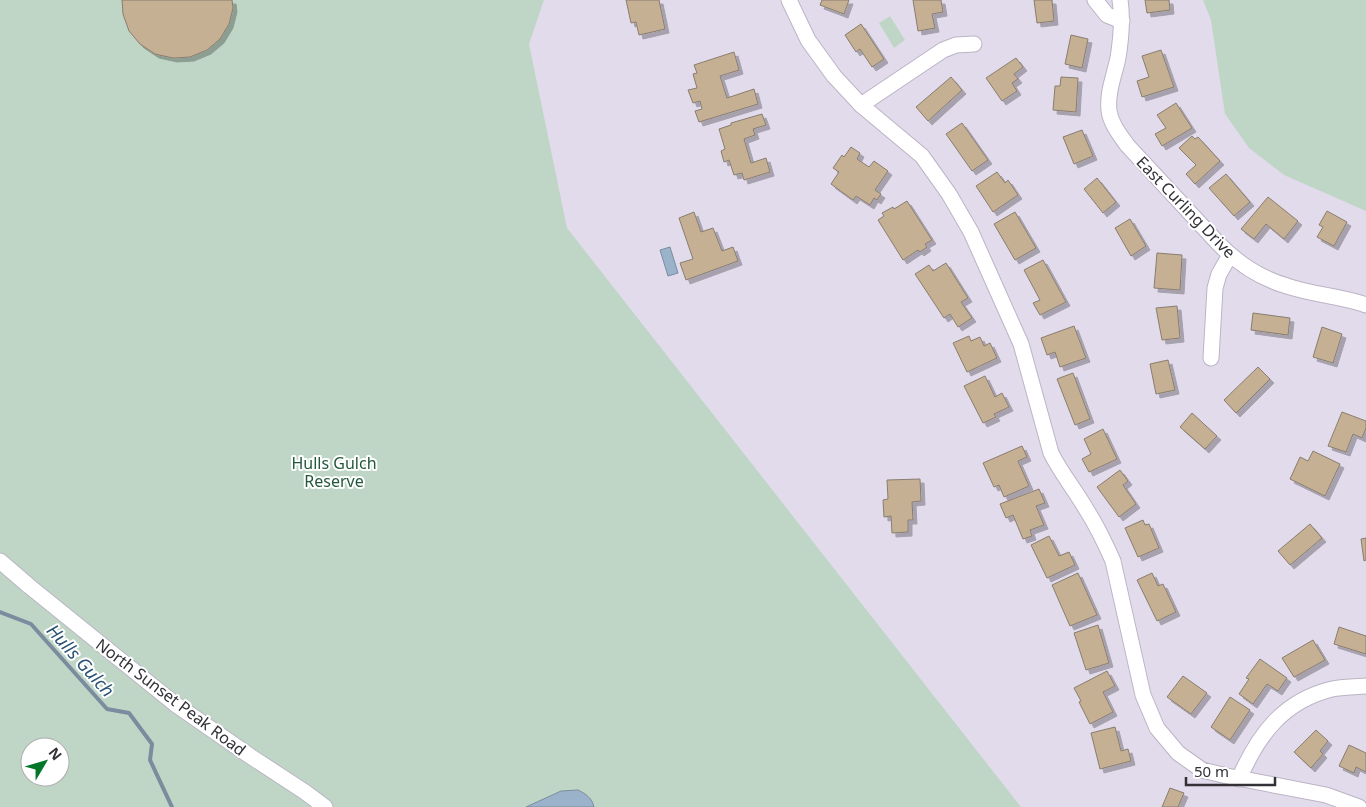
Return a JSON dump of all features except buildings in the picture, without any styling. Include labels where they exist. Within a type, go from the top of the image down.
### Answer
[{"type":"street","points":[[789,0],[808,40],[834,76],[861,105],[922,156],[949,194],[971,232],[1021,344],[1051,453],[1058,467],[1086,508],[1113,561],[1144,694],[1157,728],[1178,753],[1202,770],[1239,779],[1326,795],[1342,799],[1359,807]]},
{"type":"street","points":[[1095,0],[1107,15],[1122,21],[1120,0]]},
{"type":"street","name":"East Curling Drive","points":[[1122,21],[1118,57],[1109,97],[1110,113],[1115,128],[1128,145],[1230,255],[1253,273],[1288,287],[1366,305]]},
{"type":"street","points":[[861,105],[943,50],[956,45],[974,44]]},
{"type":"street","points":[[1211,358],[1215,288],[1219,274],[1230,255]]},
{"type":"street","name":"North Sunset Peak Road","points":[[0,561],[175,704],[325,807]]},
{"type":"street","points":[[1239,779],[1247,759],[1261,737],[1288,708],[1303,699],[1332,689],[1366,686]]},
{"type":"green space","name":"Hulls Gulch Reserve","points":[[0,0],[544,0],[529,44],[567,228],[1021,807],[0,807]]},
{"type":"green space","points":[[1203,0],[1366,0],[1366,211],[1284,175],[1249,148],[1225,114],[1211,20]]},
{"type":"green space","points":[[890,16],[905,40],[894,48],[879,23]]},
{"type":"water","points":[[670,247],[678,273],[668,276],[660,250]]},
{"type":"water","points":[[578,790],[592,801],[594,807],[526,807],[561,791]]},
{"type":"waterway","name":"Hulls Gulch","points":[[0,612],[31,624],[107,709],[129,713],[152,744],[150,760],[172,807]]}]
